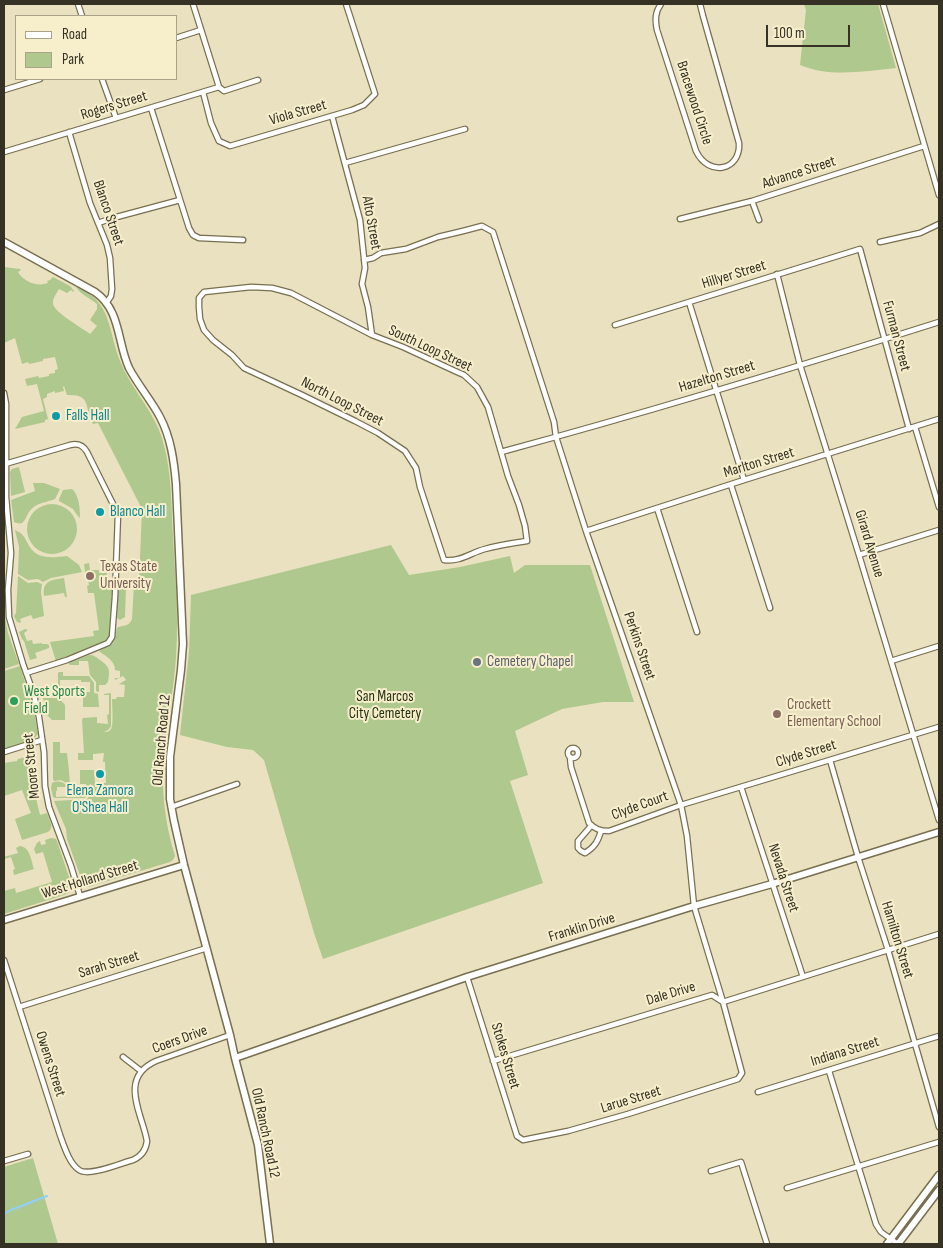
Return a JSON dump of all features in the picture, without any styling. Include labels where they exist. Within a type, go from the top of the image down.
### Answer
[{"type":"main road","points":[[4,242],[95,292],[107,302]]},
{"type":"main road","name":"Old Ranch Road 12","points":[[107,302],[113,314],[129,366],[160,418],[171,445],[174,463],[183,633],[182,662],[170,757],[171,807],[184,865],[258,1145],[270,1244]]},
{"type":"main road","name":"Franklin Drive","points":[[235,1058],[467,977],[939,832]]},
{"type":"main road","name":"West Holland Street","points":[[4,920],[184,865]]},
{"type":"main road","points":[[889,1242],[939,1175]]},
{"type":"main road","points":[[898,1244],[939,1190]]},
{"type":"street","points":[[193,4],[219,87]]},
{"type":"street","name":"Viola Street","points":[[203,92],[211,123],[219,140],[230,146],[364,106],[375,94],[346,4]]},
{"type":"street","name":"Bracewood Circle","points":[[661,4],[656,15],[657,30],[696,151],[704,163],[719,168],[729,165],[740,150],[700,4]]},
{"type":"street","points":[[883,4],[939,195]]},
{"type":"street","points":[[178,37],[201,30]]},
{"type":"street","points":[[4,90],[37,80]]},
{"type":"street","points":[[102,80],[116,118]]},
{"type":"street","name":"Rogers Street","points":[[4,152],[219,87],[224,91],[258,80]]},
{"type":"street","points":[[151,108],[189,228],[193,235],[199,238],[243,240]]},
{"type":"street","name":"Alto Street","points":[[332,116],[360,220],[365,268],[362,284],[372,335]]},
{"type":"street","points":[[345,163],[465,129]]},
{"type":"street","name":"Blanco Street","points":[[69,132],[90,203],[107,245],[110,258],[112,289],[111,296],[107,302]]},
{"type":"street","name":"Advance Street","points":[[680,218],[752,202],[924,146]]},
{"type":"street","points":[[98,223],[180,200]]},
{"type":"street","points":[[752,202],[759,220]]},
{"type":"street","points":[[880,242],[920,233],[939,224]]},
{"type":"street","name":"Perkins Street","points":[[364,260],[373,258],[381,253],[406,249],[438,237],[482,226],[493,232],[554,422],[556,437],[586,531],[681,805],[687,836],[694,906],[742,1073]]},
{"type":"street","name":"Hillyer Street","points":[[615,325],[860,249]]},
{"type":"street","name":"Furman Street","points":[[860,249],[909,429]]},
{"type":"street","name":"Girard Avenue","points":[[777,274],[800,365],[892,661],[939,820]]},
{"type":"street","name":"South Loop Street","points":[[201,295],[204,292],[251,287],[272,288],[291,293],[372,335],[403,347],[464,376],[477,387],[488,407],[508,476],[520,505],[527,541]]},
{"type":"street","name":"North Loop Street","points":[[201,295],[199,298],[200,320],[204,330],[244,368],[355,421],[378,433],[405,451],[416,468],[420,487],[444,560],[468,557],[483,549],[502,544],[527,541]]},
{"type":"street","points":[[689,302],[744,480]]},
{"type":"street","name":"Hazelton Street","points":[[501,452],[716,390],[939,322]]},
{"type":"street","name":"Moore Street","points":[[4,393],[6,404],[6,497],[11,549],[9,617],[34,695],[39,717],[44,752],[45,786],[50,807],[80,896]]},
{"type":"street","name":"Marlton Street","points":[[586,531],[939,419]]},
{"type":"street","points":[[915,427],[939,507]]},
{"type":"street","points":[[5,464],[70,445],[79,445],[87,452],[118,514],[112,638],[108,643],[67,660],[26,673]]},
{"type":"street","points":[[731,485],[770,608]]},
{"type":"street","points":[[657,508],[697,632]]},
{"type":"street","points":[[859,555],[939,530]]},
{"type":"street","points":[[4,566],[10,563]]},
{"type":"street","points":[[892,661],[939,646]]},
{"type":"street","name":"Clyde Street","points":[[681,805],[939,727]]},
{"type":"street","points":[[4,752],[42,740]]},
{"type":"street","points":[[570,757],[571,767],[589,823],[592,826],[578,841],[578,848],[586,853],[592,849],[598,842],[601,831]]},
{"type":"street","name":"Hamilton Street","points":[[830,760],[858,857],[888,950],[939,1127]]},
{"type":"street","points":[[171,807],[237,784]]},
{"type":"street","name":"Nevada Street","points":[[741,787],[802,977]]},
{"type":"street","name":"Clyde Court","points":[[592,826],[601,831],[609,831],[681,805]]},
{"type":"street","name":"Dale Drive","points":[[493,1060],[712,995],[723,1002],[939,934]]},
{"type":"street","name":"Sarah Street","points":[[19,1007],[207,948]]},
{"type":"street","name":"Owens Street","points":[[4,960],[60,1135],[70,1159],[81,1171]]},
{"type":"street","name":"Stokes Street","points":[[467,977],[517,1136],[524,1140]]},
{"type":"street","name":"Coers Drive","points":[[81,1171],[92,1172],[140,1157],[144,1152],[146,1137],[137,1110],[135,1095],[137,1080],[141,1071],[146,1066],[230,1035]]},
{"type":"street","name":"Indiana Street","points":[[758,1092],[939,1036]]},
{"type":"street","points":[[123,1057],[141,1071]]},
{"type":"street","points":[[829,1071],[878,1228],[889,1242],[898,1244]]},
{"type":"street","name":"Larue Street","points":[[524,1140],[568,1131],[628,1114],[738,1079],[742,1073]]},
{"type":"street","points":[[787,1188],[939,1142]]},
{"type":"street","points":[[4,1162],[28,1154]]},
{"type":"street","points":[[711,1171],[741,1162],[767,1244]]},
{"type":"green space","points":[[804,4],[878,4],[896,68],[860,72],[836,72],[812,69],[800,65],[806,10]]},
{"type":"green space","points":[[4,267],[20,269],[18,272],[21,276],[31,283],[48,283],[47,281],[53,277],[70,286],[74,291],[71,290],[67,293],[59,289],[53,304],[58,312],[90,334],[97,326],[90,320],[97,309],[97,304],[76,287],[88,293],[103,308],[124,370],[159,430],[169,469],[177,642],[166,736],[163,788],[168,829],[175,856],[170,862],[88,887],[86,887],[88,886],[87,884],[81,878],[67,839],[66,829],[54,801],[87,799],[91,794],[91,784],[89,796],[84,798],[55,798],[51,788],[52,783],[56,782],[63,783],[68,787],[57,787],[56,797],[86,794],[86,784],[80,784],[80,770],[94,770],[95,783],[106,783],[105,762],[103,762],[104,753],[93,754],[93,760],[78,760],[78,753],[84,753],[82,720],[83,718],[97,717],[97,723],[108,724],[109,695],[104,694],[111,693],[111,726],[104,732],[109,731],[111,729],[112,723],[112,699],[124,697],[125,685],[119,684],[126,680],[123,676],[120,678],[120,671],[115,670],[112,661],[99,651],[112,642],[117,628],[127,625],[132,619],[134,584],[139,583],[142,509],[98,423],[93,424],[84,399],[75,395],[67,395],[64,386],[64,391],[55,393],[55,391],[47,394],[47,397],[43,399],[48,419],[45,422],[15,429],[22,417],[44,411],[37,384],[27,386],[25,379],[49,376],[49,374],[55,373],[55,370],[58,369],[55,357],[22,364],[15,338],[4,343]]},
{"type":"green space","points":[[19,467],[25,492],[11,496],[10,472],[12,469]]},
{"type":"green space","points":[[33,483],[44,483],[60,489],[55,499],[32,509],[22,523],[14,522],[11,500],[35,491]]},
{"type":"green space","points":[[72,489],[78,498],[80,518],[73,509],[59,501],[63,490]]},
{"type":"green space","points":[[47,504],[57,504],[70,511],[77,524],[77,534],[70,547],[57,554],[47,554],[38,550],[31,543],[27,534],[27,524],[31,515],[38,508]]},
{"type":"green space","points":[[15,530],[25,538],[34,552],[49,557],[67,556],[79,565],[82,572],[51,578],[43,582],[38,579],[28,580],[18,574],[19,547]]},
{"type":"green space","name":"San Marcos City Cemetery","points":[[391,545],[409,575],[460,567],[510,556],[514,573],[525,565],[590,565],[634,702],[603,702],[562,709],[515,731],[528,775],[510,781],[543,883],[323,959],[264,760],[253,750],[227,747],[180,735],[189,652],[191,595]]},
{"type":"green space","points":[[89,563],[90,570],[99,570],[99,573],[107,573],[106,581],[113,581],[111,631],[109,638],[104,642],[56,661],[50,642],[94,636],[93,631],[99,630],[94,593],[88,593],[87,586],[89,585],[88,579],[86,579],[84,564]]},
{"type":"green space","points":[[18,576],[28,583],[37,582],[42,584],[44,616],[33,619],[31,615],[20,619],[21,623],[17,622],[14,616],[16,613]]},
{"type":"green space","points":[[64,578],[67,597],[65,597],[64,593],[44,596],[46,584],[52,580]]},
{"type":"green space","points":[[126,586],[125,617],[120,620],[116,615],[118,588]]},
{"type":"green space","points":[[4,612],[8,633],[19,664],[4,669]]},
{"type":"green space","points":[[25,629],[28,630],[24,633],[27,641],[32,640],[33,644],[42,643],[49,645],[49,648],[35,653],[37,658],[30,660],[19,632]]},
{"type":"green space","points":[[89,655],[97,658],[108,669],[108,682],[105,685],[99,685],[99,692],[96,691],[96,682],[90,675],[88,661],[79,661],[79,665],[70,665],[69,663]]},
{"type":"green space","name":"West Sports Field","points":[[20,666],[34,711],[38,734],[27,742],[4,749],[4,671]]},
{"type":"green space","points":[[59,672],[63,672],[63,676],[89,676],[94,683],[94,693],[98,694],[99,707],[83,707],[83,692],[90,692],[90,682],[60,680],[60,692],[72,692],[66,696],[60,696],[58,692]]},
{"type":"green space","points":[[43,698],[59,698],[65,705],[65,720],[52,720],[47,715]]},
{"type":"green space","points":[[53,742],[60,742],[60,753],[67,753],[70,785],[61,780],[54,781],[53,779]]},
{"type":"green space","points":[[33,755],[36,797],[40,815],[47,813],[51,828],[48,832],[22,840],[15,819],[31,813],[22,790],[4,796],[4,763],[17,761],[18,759]]},
{"type":"green space","points":[[51,838],[57,841],[72,886],[72,889],[67,891],[71,891],[67,894],[4,914],[4,891],[15,888],[16,893],[52,882],[43,852],[36,854],[34,849],[40,841],[41,845],[46,844],[45,840]]},
{"type":"green space","points":[[20,846],[28,851],[34,869],[14,875],[13,870],[15,869],[11,857],[4,859],[4,857],[18,853],[16,848]]},
{"type":"green space","points":[[33,1158],[58,1244],[4,1244],[4,1167]]},
{"type":"waterway","points":[[4,1214],[47,1196]]},
{"type":"place","name":"Falls Hall","points":[[56,416]]},
{"type":"place","name":"Blanco Hall","points":[[100,512]]},
{"type":"place","name":"Texas State University","points":[[90,576]]},
{"type":"place","name":"Cemetery Chapel","points":[[477,662]]},
{"type":"place","name":"West Sports Field","points":[[14,701]]},
{"type":"place","name":"Crockett Elementary School","points":[[777,714]]},
{"type":"place","name":"Elena Zamora O'Shea Hall","points":[[100,774]]}]
